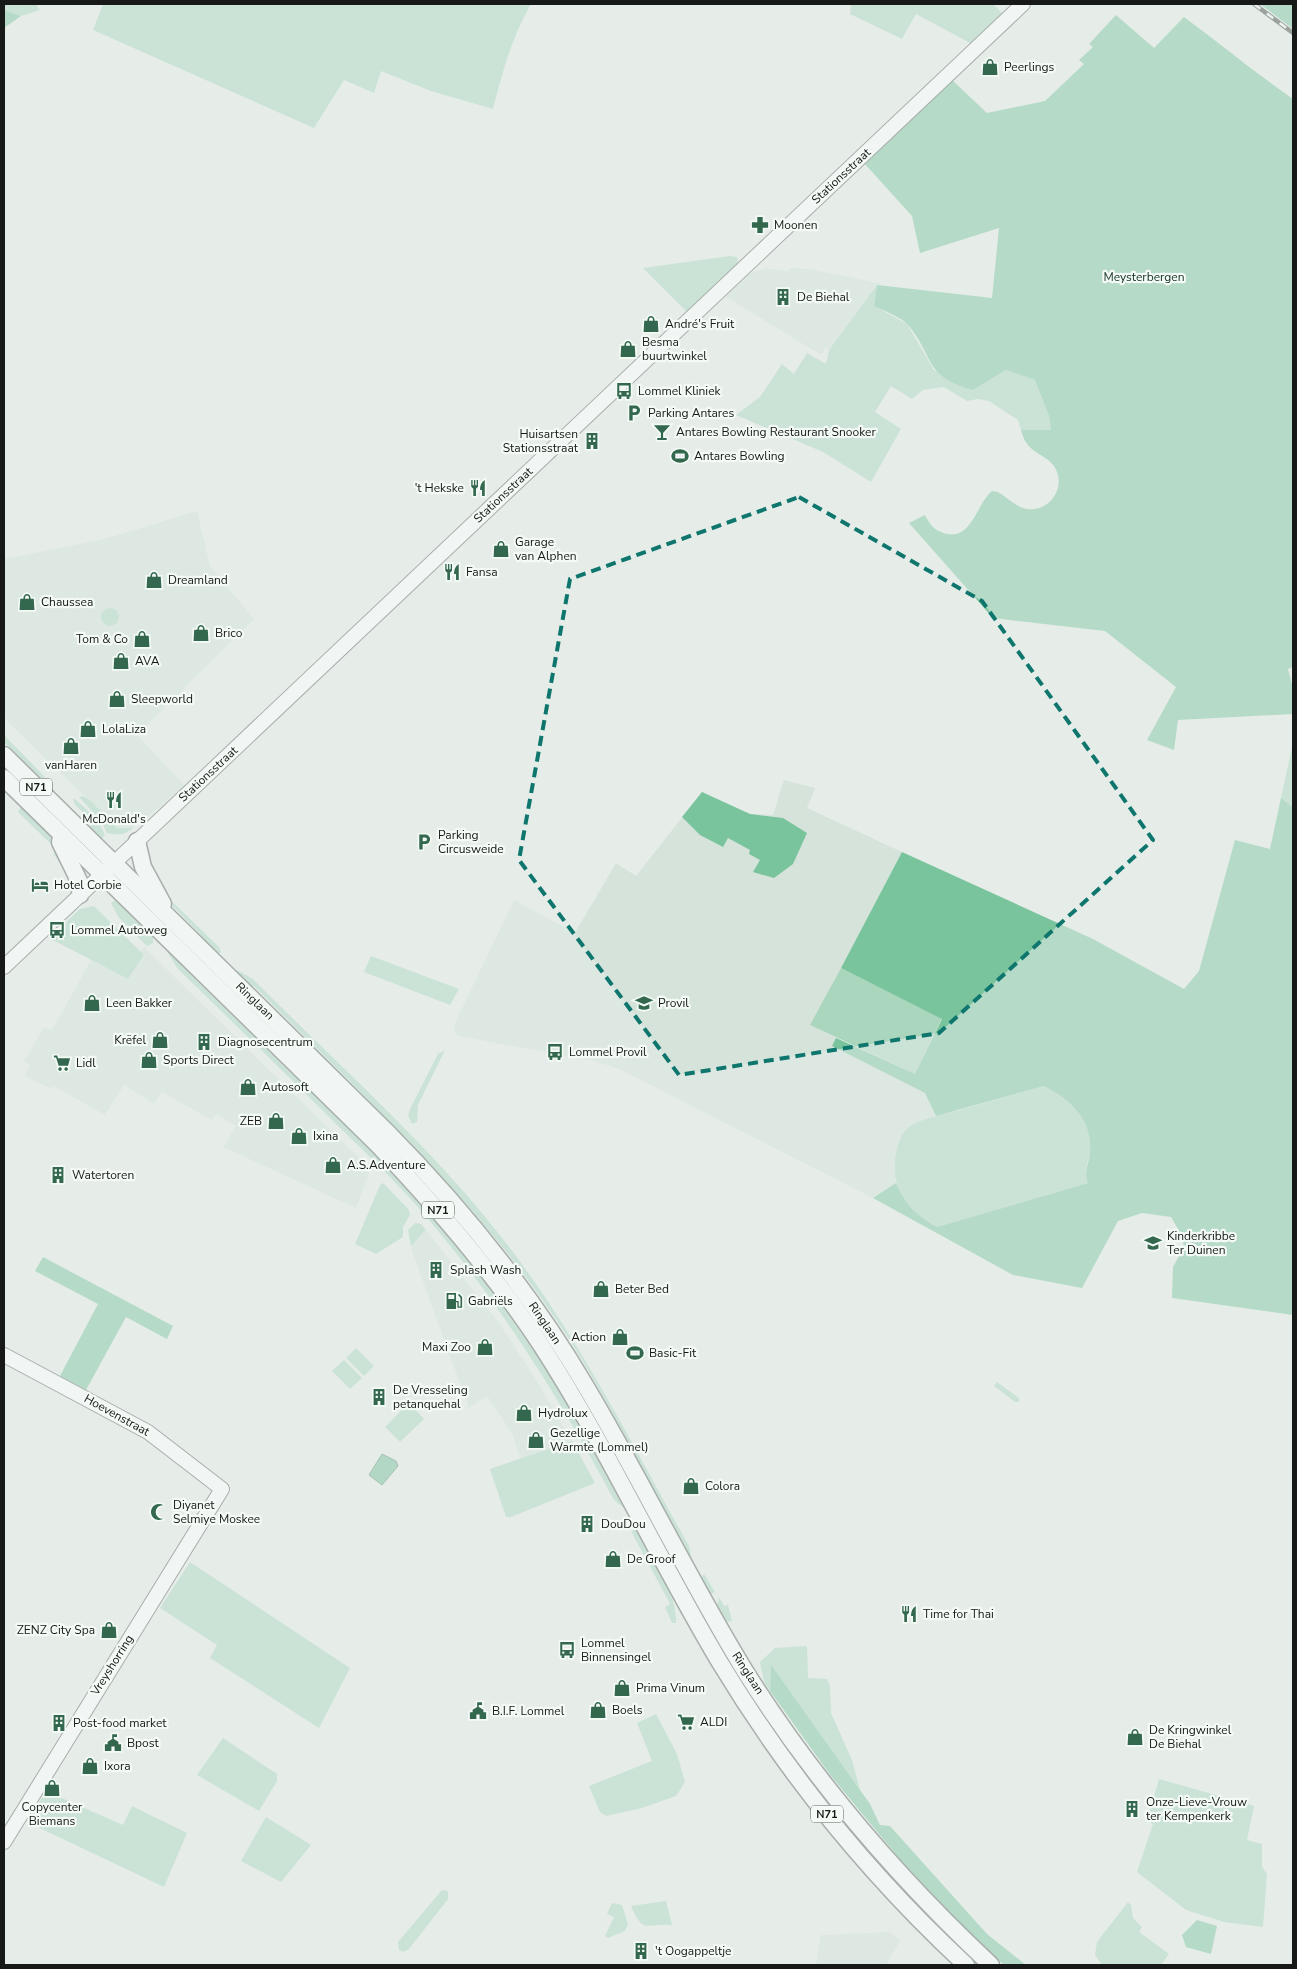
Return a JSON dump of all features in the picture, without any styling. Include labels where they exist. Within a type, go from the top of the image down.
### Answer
[{"type":"highway","name":"Ringlaan","points":[[4,755],[108,869],[377,1144],[426,1197],[478,1259],[515,1307],[573,1397],[697,1624],[773,1742],[848,1840],[919,1919],[966,1965]]},
{"type":"highway","name":"Ringlaan","points":[[4,778],[61,835],[165,914],[413,1158],[486,1242],[536,1308],[585,1385],[701,1596],[747,1673],[781,1724],[873,1844],[925,1900],[991,1965]]},
{"type":"highway","points":[[61,835],[60,842],[81,885],[80,895]]},
{"type":"highway","points":[[137,841],[142,867],[163,903],[165,914]]},
{"type":"main road","name":"Stationsstraat","points":[[4,967],[1023,4]]},
{"type":"main road","name":"Hoevenstraat","points":[[4,1355],[148,1432],[222,1489]]},
{"type":"main road","name":"Vreyshorring","points":[[4,1842],[222,1489]]},
{"type":"highlighted area","points":[[799,497],[982,601],[1153,840],[939,1033],[679,1075],[519,860],[570,579]]},
{"type":"shaded area","points":[[4,4],[36,4],[40,10],[21,16],[4,10]]},
{"type":"shaded area","points":[[103,4],[531,4],[513,42],[493,109],[431,91],[381,71],[374,93],[344,80],[314,128],[93,30]]},
{"type":"shaded area","points":[[851,4],[993,4],[1003,14],[972,44],[916,14],[902,39],[850,14]]},
{"type":"shaded area","points":[[730,256],[737,257],[738,263],[687,312],[643,268]]},
{"type":"shaded area","points":[[765,268],[788,271],[791,268],[809,269],[883,284],[877,285],[830,350],[825,348],[821,355],[723,295],[744,276]]},
{"type":"shaded area","points":[[877,285],[874,306],[907,324],[934,370],[973,390],[1006,370],[1035,380],[1049,416],[1051,430],[1021,430],[1018,420],[989,401],[978,399],[967,401],[944,387],[923,390],[912,399],[891,386],[875,412],[901,429],[871,482],[823,452],[736,415],[760,397],[782,364],[794,374],[807,353],[826,364],[829,350]]},
{"type":"shaded area","points":[[197,511],[210,566],[254,619],[137,735],[185,786],[133,828],[117,828],[4,718],[4,559],[108,538]]},
{"type":"shaded area","points":[[110,608],[116,611],[119,617],[116,623],[110,626],[104,623],[101,617],[104,611]]},
{"type":"shaded area","points":[[4,735],[43,775],[56,797],[4,742]]},
{"type":"shaded area","points":[[1293,742],[1293,807],[1281,798]]},
{"type":"shaded area","name":"Provil","points":[[784,780],[815,788],[807,808],[902,852],[811,1025],[836,1038],[832,1046],[926,1093],[936,1116],[908,1128],[894,1166],[896,1183],[873,1198],[619,1069],[594,1061],[459,1036],[455,1033],[454,1025],[514,900],[575,933],[616,863],[636,876],[702,792],[750,814],[773,815]]},
{"type":"shaded area","points":[[83,796],[92,802],[117,828],[133,828],[120,834],[107,833],[101,821],[79,797]]},
{"type":"shaded area","points":[[73,799],[97,819],[105,835],[101,839],[89,826],[86,815],[75,805]]},
{"type":"shaded area","points":[[21,806],[27,809],[30,815],[55,841],[65,869],[54,855],[54,847],[18,812]]},
{"type":"shaded area","points":[[155,877],[163,884],[163,893],[219,947],[221,952],[217,955],[205,944],[200,934],[165,898]]},
{"type":"shaded area","points":[[116,900],[153,938],[153,943],[147,946],[119,918],[111,903]]},
{"type":"shaded area","points":[[94,906],[144,955],[128,979],[49,938],[80,909]]},
{"type":"shaded area","points":[[144,947],[362,1161],[369,1174],[356,1208],[223,1147],[236,1126],[216,1114],[212,1120],[162,1092],[154,1104],[124,1085],[105,1115],[54,1086],[52,1089],[25,1076],[30,1065],[24,1062],[44,1027],[52,1030],[91,960],[128,979],[144,955],[140,951]]},
{"type":"shaded area","points":[[167,948],[184,964],[196,980],[357,1136],[419,1201],[448,1235],[497,1299],[544,1366],[606,1470],[625,1506],[624,1508],[614,1500],[570,1422],[524,1347],[446,1240],[382,1169],[178,969],[166,950]]},
{"type":"shaded area","points":[[371,956],[459,989],[450,1005],[364,972]]},
{"type":"shaded area","points":[[841,968],[942,1018],[915,1074],[810,1025]]},
{"type":"shaded area","points":[[237,970],[253,979],[388,1111],[453,1179],[513,1252],[562,1323],[606,1396],[689,1546],[693,1565],[594,1379],[535,1290],[499,1243],[461,1198],[380,1112],[255,987],[246,984],[233,971]]},
{"type":"shaded area","points":[[445,1050],[418,1105],[417,1122],[412,1124],[408,1115],[411,1107],[438,1054]]},
{"type":"shaded area","points":[[1044,1086],[1071,1104],[1084,1121],[1090,1141],[1090,1153],[1086,1171],[1088,1183],[937,1227],[921,1217],[908,1205],[903,1199],[896,1183],[895,1167],[899,1142],[909,1127],[934,1117]]},
{"type":"shaded area","points":[[383,1183],[409,1210],[410,1215],[403,1227],[403,1237],[376,1254],[355,1244],[380,1185]]},
{"type":"shaded area","points":[[415,1223],[421,1224],[426,1230],[411,1246],[408,1230]]},
{"type":"shaded area","points":[[426,1230],[499,1323],[537,1381],[572,1441],[520,1459],[513,1435],[487,1396],[469,1408],[411,1246]]},
{"type":"shaded area","points":[[356,1348],[374,1366],[364,1376],[346,1358]]},
{"type":"shaded area","points":[[344,1360],[362,1378],[350,1389],[332,1371]]},
{"type":"shaded area","points":[[997,1382],[1019,1398],[1019,1402],[1015,1402],[994,1386]]},
{"type":"shaded area","points":[[409,1403],[424,1419],[400,1442],[385,1427]]},
{"type":"shaded area","points":[[572,1441],[595,1483],[511,1517],[506,1517],[490,1469]]},
{"type":"shaded area","points":[[382,1454],[396,1461],[398,1466],[382,1485],[369,1475]]},
{"type":"shaded area","points":[[634,1527],[637,1528],[647,1545],[647,1551],[671,1594],[676,1613],[676,1623],[672,1623],[665,1607],[670,1604],[632,1533]]},
{"type":"shaded area","points":[[190,1562],[350,1668],[319,1728],[210,1658],[217,1645],[160,1608]]},
{"type":"shaded area","points":[[704,1574],[715,1592],[711,1594],[701,1579]]},
{"type":"shaded area","points":[[719,1597],[724,1606],[728,1605],[732,1621],[725,1622],[717,1606]]},
{"type":"shaded area","points":[[807,1646],[808,1678],[827,1679],[830,1686],[831,1713],[852,1760],[860,1790],[771,1666],[770,1691],[764,1682],[760,1662],[775,1648]]},
{"type":"shaded area","points":[[733,1666],[985,1965],[974,1965],[907,1898],[865,1850],[805,1776],[729,1668]]},
{"type":"shaded area","points":[[656,1714],[677,1754],[685,1782],[676,1796],[642,1808],[606,1816],[600,1812],[589,1786],[652,1761],[637,1723]]},
{"type":"shaded area","points":[[223,1738],[277,1774],[277,1781],[259,1811],[197,1775]]},
{"type":"shaded area","points":[[1159,1779],[1254,1806],[1247,1840],[1262,1844],[1262,1867],[1267,1874],[1263,1927],[1224,1922],[1186,1910],[1137,1872],[1153,1824],[1147,1821]]},
{"type":"shaded area","points":[[46,1791],[123,1825],[132,1806],[187,1833],[164,1887],[27,1822]]},
{"type":"shaded area","points":[[266,1817],[311,1845],[281,1882],[241,1861]]},
{"type":"shaded area","points":[[442,1890],[448,1891],[448,1899],[409,1949],[403,1952],[399,1950],[398,1942]]},
{"type":"shaded area","points":[[666,1901],[672,1925],[647,1926],[639,1921],[631,1906]]},
{"type":"shaded area","points":[[1128,1902],[1131,1905],[1133,1918],[1142,1927],[1139,1932],[1169,1954],[1161,1965],[1102,1965],[1095,1955],[1097,1942]]},
{"type":"shaded area","points":[[612,1903],[622,1905],[628,1924],[625,1931],[608,1938],[605,1936],[614,1917],[607,1914]]},
{"type":"shaded area","points":[[890,1932],[900,1941],[886,1965],[816,1965],[821,1935]]},
{"type":"green space","points":[[1260,4],[1293,4],[1293,29]]},
{"type":"green space","points":[[4,10],[21,16],[4,28]]},
{"type":"green space","name":"Meysterbergen","points":[[1116,15],[1154,48],[1184,17],[1293,99],[1293,667],[1288,669],[1293,688],[1293,714],[1178,720],[1174,750],[1147,740],[1176,687],[1105,631],[993,618],[909,523],[925,515],[938,531],[951,535],[959,533],[972,521],[986,497],[992,491],[998,492],[1027,509],[1035,509],[1048,504],[1056,493],[1058,486],[1057,472],[1050,461],[1028,445],[1021,430],[1051,430],[1049,416],[1035,380],[1006,370],[973,390],[957,384],[938,372],[905,322],[874,306],[877,285],[992,298],[999,228],[920,253],[912,216],[864,163],[952,80],[987,113],[1045,101],[1084,64],[1079,60],[1093,47],[1089,44]]},
{"type":"green space","points":[[702,792],[750,814],[783,818],[807,833],[793,864],[774,878],[753,872],[760,860],[749,854],[750,850],[728,838],[723,847],[700,835],[682,817]]},
{"type":"green space","points":[[1281,798],[1293,807],[1293,1315],[1172,1298],[1173,1267],[1184,1247],[1181,1234],[1171,1217],[1142,1213],[1118,1221],[1082,1288],[1013,1275],[873,1198],[896,1183],[903,1198],[912,1209],[923,1219],[937,1227],[1088,1183],[1086,1171],[1090,1153],[1090,1141],[1088,1130],[1078,1112],[1054,1091],[1044,1086],[936,1116],[925,1093],[832,1046],[836,1038],[915,1074],[942,1019],[841,968],[902,852],[1093,939],[1184,989],[1199,971],[1235,840],[1270,849]]},
{"type":"green space","points":[[43,1257],[173,1326],[167,1339],[126,1317],[86,1390],[60,1376],[98,1304],[35,1271]]},
{"type":"green space","points":[[771,1665],[870,1804],[880,1825],[890,1826],[987,1934],[1026,1965],[1004,1965],[973,1937],[903,1863],[831,1776],[770,1691]]},
{"type":"green space","points":[[1197,1920],[1217,1926],[1211,1954],[1186,1947],[1182,1935]]},
{"type":"railway","points":[[1254,4],[1293,33]]},
{"type":"place","name":"Peerlings","points":[[990,67]]},
{"type":"place","name":"Moonen","points":[[760,225]]},
{"type":"place","name":"De Biehal","points":[[783,297]]},
{"type":"place","name":"André's Fruit","points":[[651,324]]},
{"type":"place","name":"Besma buurtwinkel","points":[[628,349]]},
{"type":"place","name":"Lommel Kliniek","points":[[624,391]]},
{"type":"place","name":"Parking Antares","points":[[634,413]]},
{"type":"place","name":"Antares Bowling Restaurant Snooker","points":[[662,432]]},
{"type":"place","name":"Huisartsen Stationsstraat","points":[[592,441]]},
{"type":"place","name":"Antares Bowling","points":[[680,456]]},
{"type":"place","name":"'t Hekske","points":[[478,488]]},
{"type":"place","name":"Garage van Alphen","points":[[501,549]]},
{"type":"place","name":"Fansa","points":[[452,572]]},
{"type":"place","name":"Dreamland","points":[[154,580]]},
{"type":"place","name":"Chaussea","points":[[27,602]]},
{"type":"place","name":"Brico","points":[[201,633]]},
{"type":"place","name":"Tom & Co","points":[[142,639]]},
{"type":"place","name":"AVA","points":[[121,661]]},
{"type":"place","name":"Sleepworld","points":[[117,699]]},
{"type":"place","name":"LolaLiza","points":[[88,729]]},
{"type":"place","name":"vanHaren","points":[[71,746]]},
{"type":"place","name":"McDonald's","points":[[114,800]]},
{"type":"place","name":"Parking Circusweide","points":[[424,842]]},
{"type":"place","name":"Hotel Corbie","points":[[40,885]]},
{"type":"place","name":"Lommel Autoweg","points":[[57,930]]},
{"type":"place","name":"Leen Bakker","points":[[92,1003]]},
{"type":"place","name":"Provil","points":[[644,1003]]},
{"type":"place","name":"Krëfel","points":[[160,1040]]},
{"type":"place","name":"Diagnosecentrum","points":[[204,1042]]},
{"type":"place","name":"Lommel Provil","points":[[555,1052]]},
{"type":"place","name":"Sports Direct","points":[[149,1060]]},
{"type":"place","name":"Lidl","points":[[62,1063]]},
{"type":"place","name":"Autosoft","points":[[248,1087]]},
{"type":"place","name":"ZEB","points":[[276,1121]]},
{"type":"place","name":"Ixina","points":[[299,1136]]},
{"type":"place","name":"A.S.Adventure","points":[[333,1165]]},
{"type":"place","name":"Watertoren","points":[[58,1175]]},
{"type":"place","name":"Kinderkribbe Ter Duinen","points":[[1153,1243]]},
{"type":"place","name":"Splash Wash","points":[[436,1270]]},
{"type":"place","name":"Beter Bed","points":[[601,1289]]},
{"type":"place","name":"Gabriëls","points":[[454,1301]]},
{"type":"place","name":"Action","points":[[620,1337]]},
{"type":"place","name":"Maxi Zoo","points":[[485,1347]]},
{"type":"place","name":"Basic-Fit","points":[[635,1353]]},
{"type":"place","name":"De Vresseling petanquehal","points":[[379,1397]]},
{"type":"place","name":"Hydrolux","points":[[524,1413]]},
{"type":"place","name":"Gezellige Warmte (Lommel)","points":[[536,1440]]},
{"type":"place","name":"Colora","points":[[691,1486]]},
{"type":"place","name":"Diyanet Selmiye Moskee","points":[[159,1512]]},
{"type":"place","name":"DouDou","points":[[587,1524]]},
{"type":"place","name":"De Groof","points":[[613,1559]]},
{"type":"place","name":"Time for Thai","points":[[909,1614]]},
{"type":"place","name":"ZENZ City Spa","points":[[109,1630]]},
{"type":"place","name":"Lommel Binnensingel","points":[[567,1650]]},
{"type":"place","name":"Prima Vinum","points":[[622,1688]]},
{"type":"place","name":"Boels","points":[[598,1710]]},
{"type":"place","name":"B.I.F. Lommel","points":[[478,1711]]},
{"type":"place","name":"ALDI","points":[[686,1722]]},
{"type":"place","name":"Post-food market","points":[[59,1723]]},
{"type":"place","name":"De Kringwinkel De Biehal","points":[[1135,1737]]},
{"type":"place","name":"Bpost","points":[[113,1743]]},
{"type":"place","name":"Ixora","points":[[90,1766]]},
{"type":"place","name":"Copycenter Biemans","points":[[52,1788]]},
{"type":"place","name":"Onze-Lieve-Vrouw ter Kempenkerk","points":[[1132,1809]]},
{"type":"place","name":"'t Oogappeltje","points":[[641,1951]]}]
